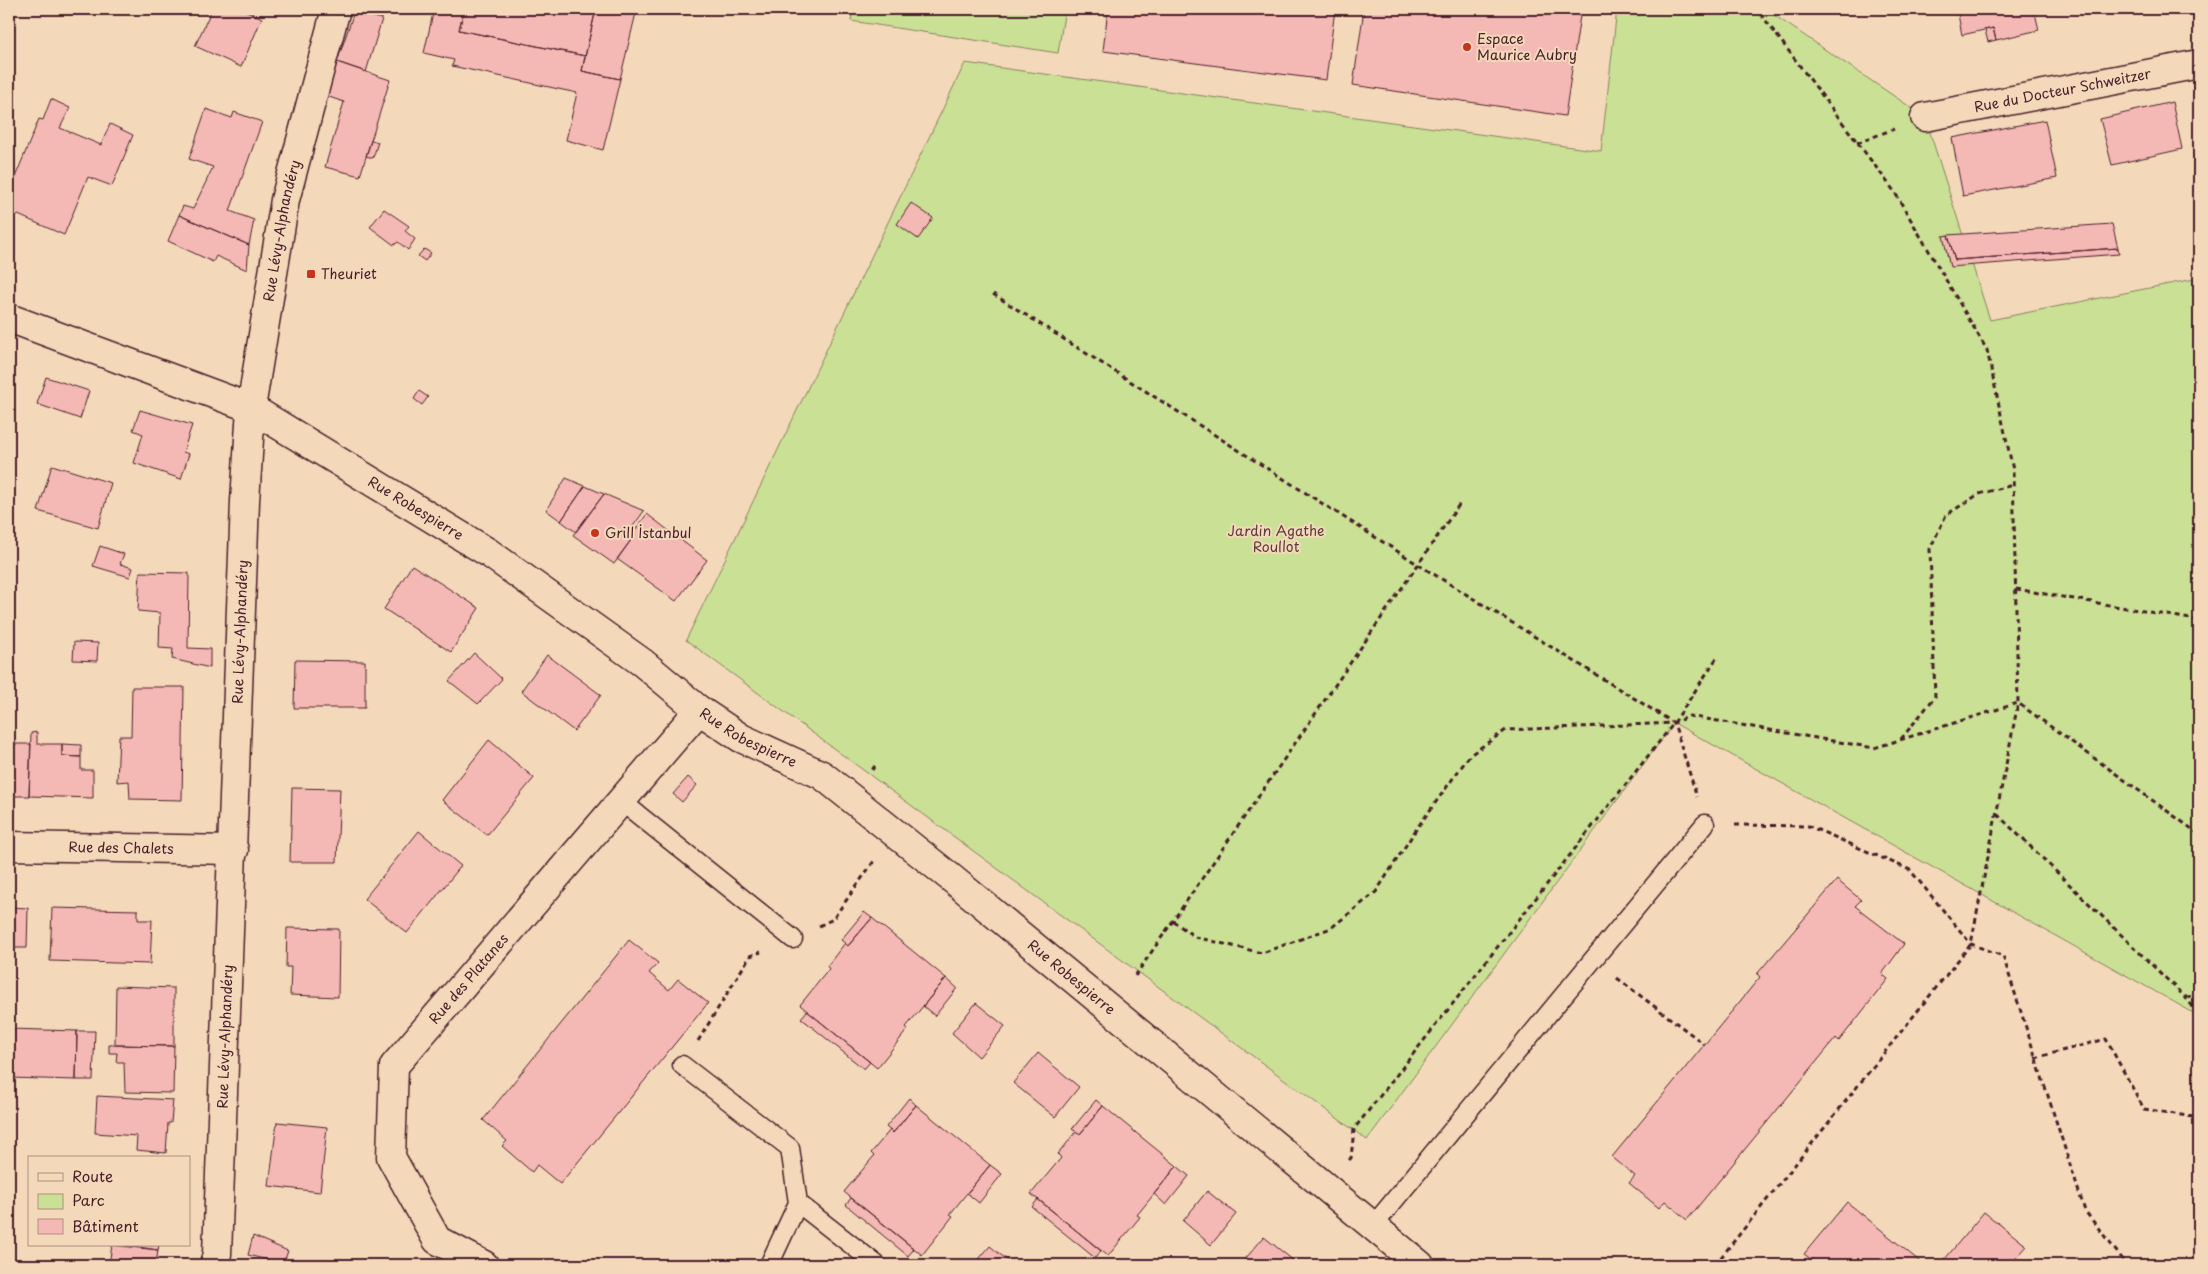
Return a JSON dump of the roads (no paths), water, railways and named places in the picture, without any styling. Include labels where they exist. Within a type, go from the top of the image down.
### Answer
[{"type":"street","name":"Rue Lévy-Alphandéry","points":[[214,1265],[217,1244],[234,850],[245,500],[251,408],[285,200],[336,9]]},
{"type":"street","name":"Rue du Docteur Schweitzer","points":[[1925,118],[2199,64]]},
{"type":"street","name":"Rue Robespierre","points":[[9,318],[251,408],[489,553],[643,663],[698,710],[741,738],[822,775],[844,791],[1420,1265]]},
{"type":"street","name":"Rue des Platanes","points":[[484,1265],[437,1240],[391,1157],[394,1066],[698,710]]},
{"type":"street","name":"Rue des Chalets","points":[[9,846],[234,850]]},
{"type":"lane","points":[[621,801],[793,939]]},
{"type":"lane","points":[[1373,1226],[1705,824]]},
{"type":"lane","points":[[682,1065],[790,1148],[798,1203],[770,1265]]},
{"type":"lane","points":[[798,1203],[877,1265]]},
{"type":"place","name":"Espace Maurice Aubry","points":[[1467,47]]},
{"type":"place","name":"Theuriet","points":[[311,274]]},
{"type":"place","name":"Grill İstanbul","points":[[595,533]]},
{"type":"park label","name":"Jardin Agathe Roullot","points":[[1276,540]]}]
